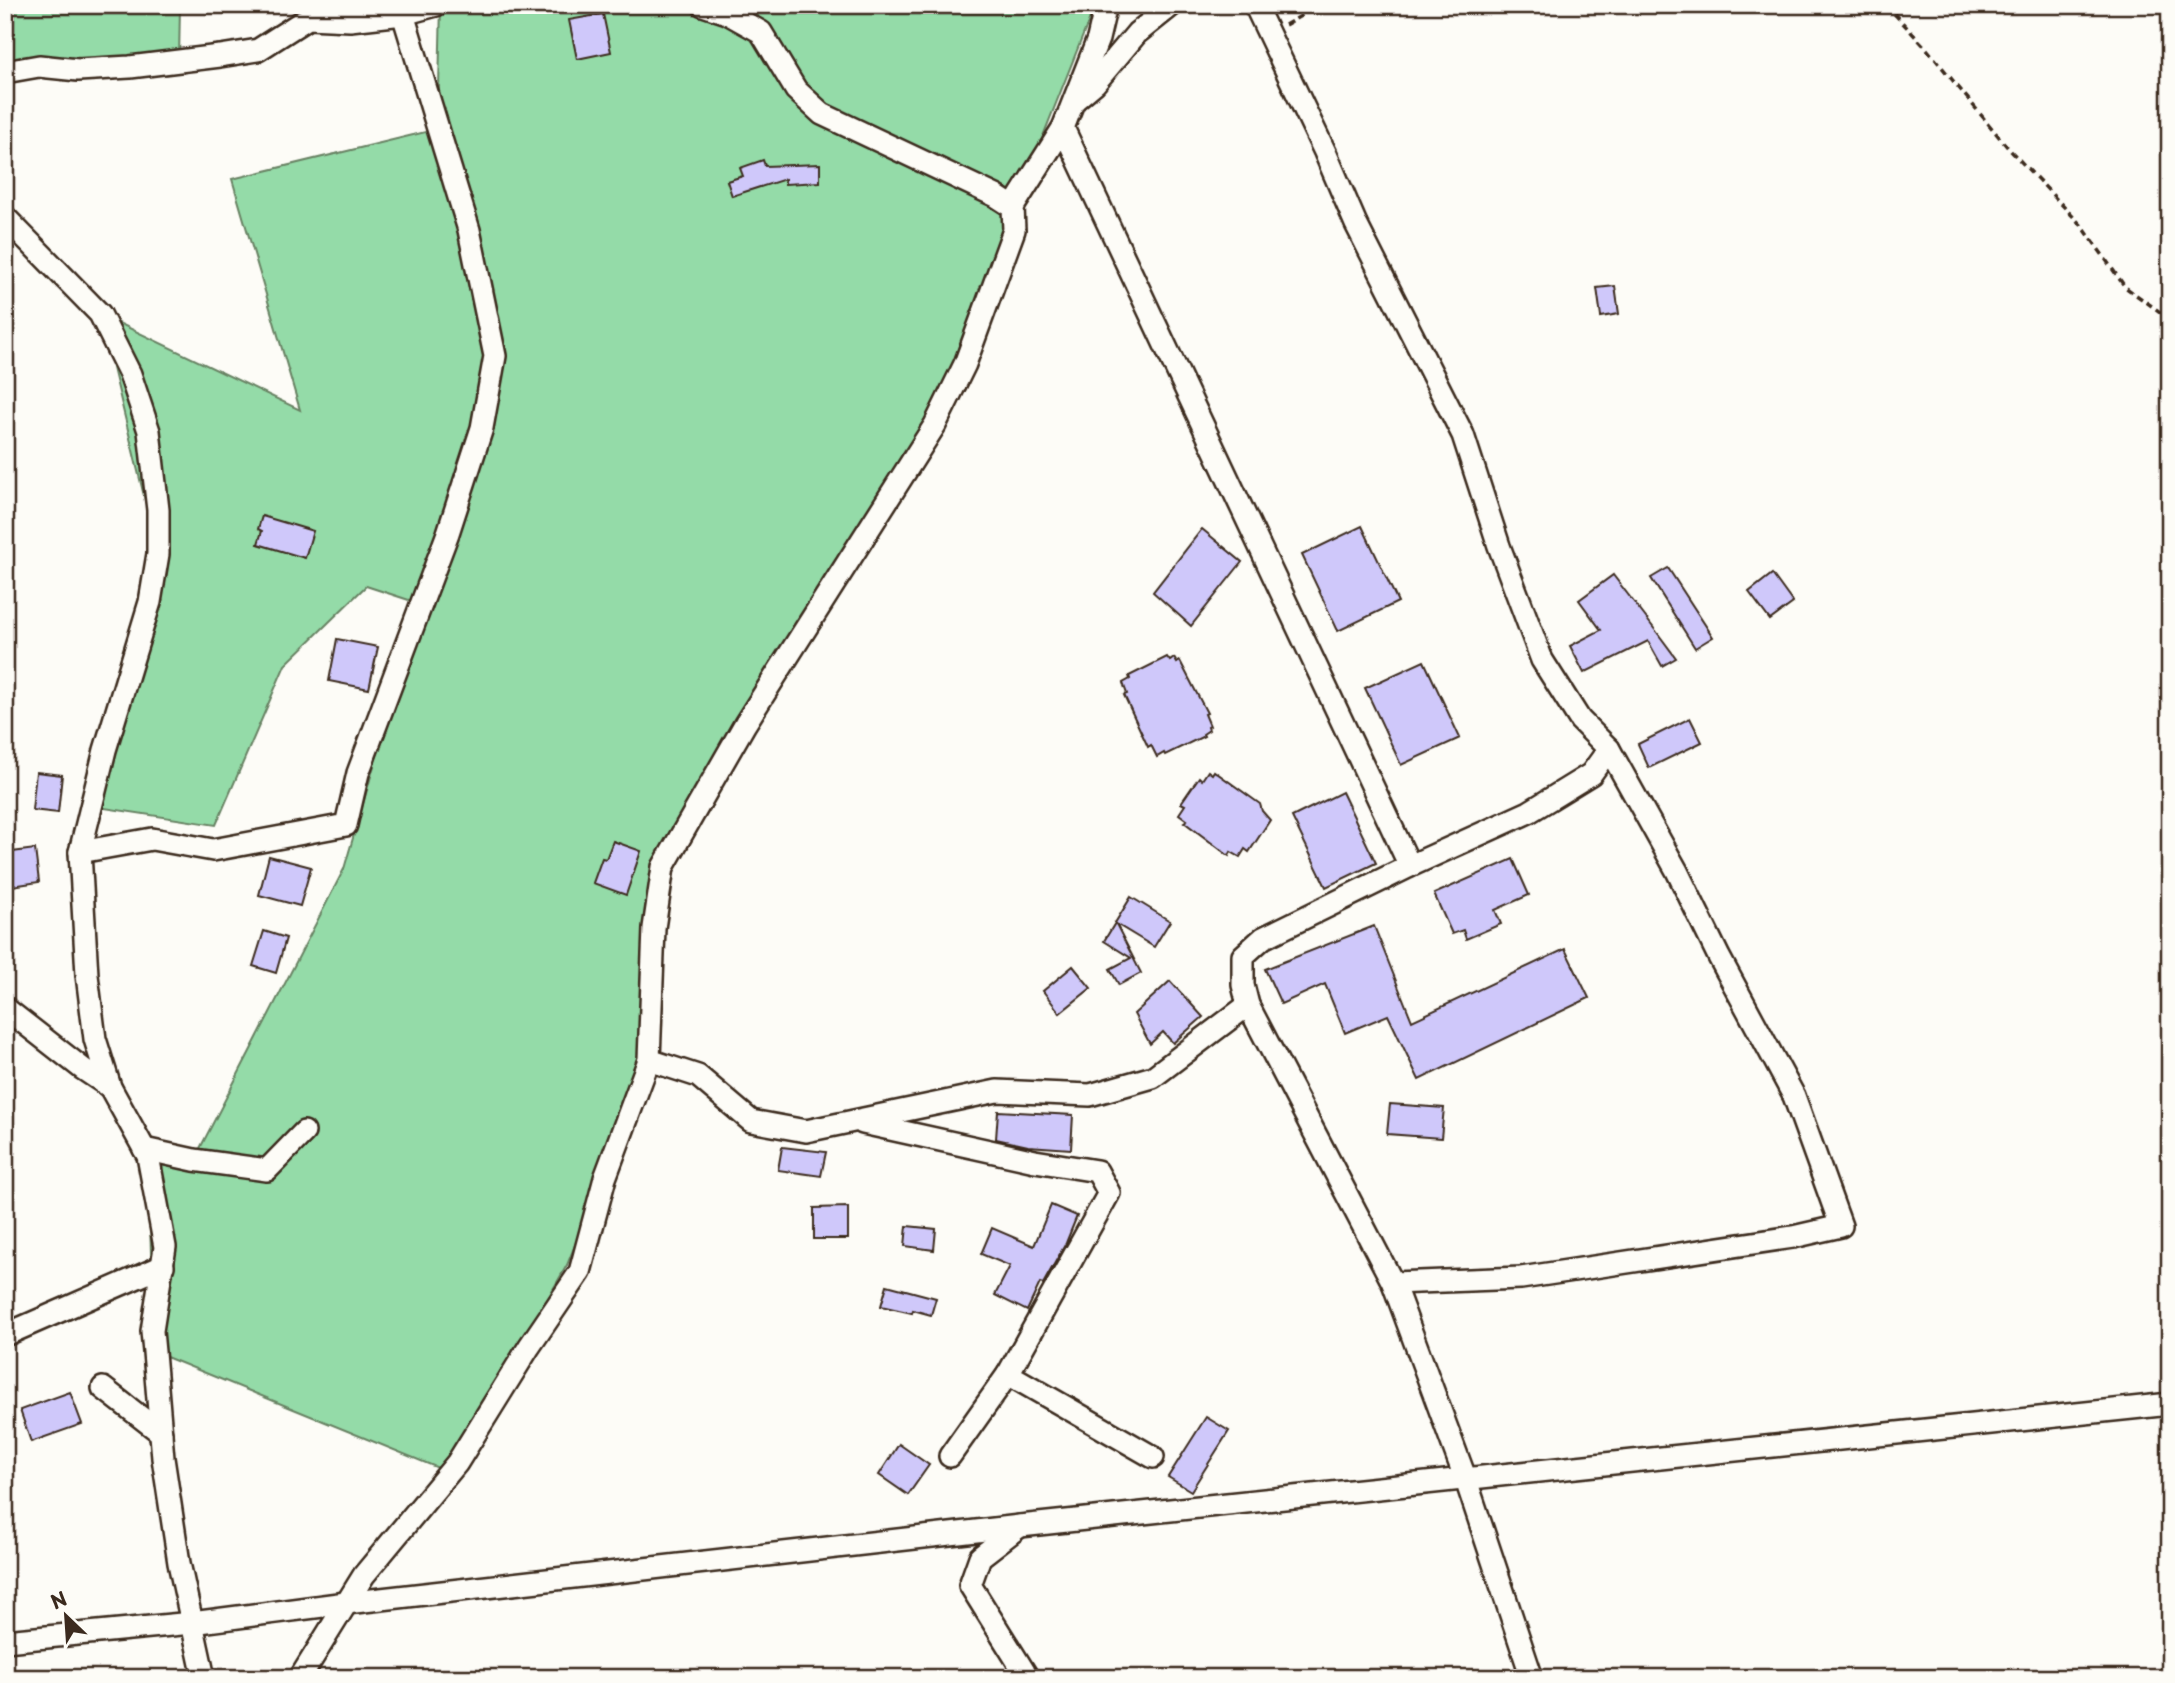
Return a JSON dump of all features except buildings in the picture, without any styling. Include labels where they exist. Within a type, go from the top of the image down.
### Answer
[{"type":"street","points":[[5,72],[39,66],[78,70],[130,67],[220,56],[258,50],[308,18],[350,20],[436,5]]},
{"type":"street","points":[[703,5],[727,13],[761,32],[796,90],[822,114],[996,196],[1013,207]]},
{"type":"street","points":[[300,1678],[364,1574],[457,1463],[529,1347],[580,1272],[606,1178],[649,1060],[654,928],[663,867],[775,677],[935,425],[965,365],[1014,230],[1013,207],[1063,128],[1097,40],[1106,5]]},
{"type":"street","points":[[1074,101],[1095,83],[1136,33],[1172,5]]},
{"type":"street","points":[[1255,5],[1356,224],[1463,435],[1499,545],[1542,660],[1580,720],[1609,749],[1677,871],[1719,957],[1794,1096],[1841,1226],[1793,1237],[1521,1278],[1393,1283]]},
{"type":"street","points":[[80,852],[152,839],[213,850],[346,825],[358,773],[448,533],[482,428],[495,356],[469,230],[407,10]]},
{"type":"street","points":[[1063,128],[1410,866]]},
{"type":"street","points":[[5,216],[100,314],[130,374],[149,431],[158,554],[150,602],[105,750],[80,852],[87,975],[95,1039],[110,1087],[148,1156],[165,1247],[152,1331],[161,1433],[179,1563],[204,1678]]},
{"type":"street","points":[[1532,1678],[1465,1480],[1393,1283],[1248,1005],[1243,985],[1243,956],[1263,938],[1529,811],[1591,774],[1609,749]]},
{"type":"street","points":[[649,1060],[698,1076],[751,1121],[806,1131],[997,1091],[1090,1095],[1153,1077],[1248,1005]]},
{"type":"street","points":[[5,1008],[110,1087]]},
{"type":"street","points":[[854,1121],[1035,1161],[1097,1171],[1109,1193],[1008,1374],[950,1456]]},
{"type":"street","points":[[144,1149],[194,1160],[267,1170],[304,1132]]},
{"type":"street","points":[[5,1335],[163,1266]]},
{"type":"street","points":[[1008,1374],[1153,1457]]},
{"type":"street","points":[[103,1388],[161,1433]]},
{"type":"street","points":[[5,1641],[192,1623],[1020,1526],[2170,1404]]},
{"type":"street","points":[[1020,1526],[979,1557],[970,1585],[1028,1678]]},
{"type":"path","points":[[1269,34],[1320,5]]},
{"type":"path","points":[[1886,5],[1927,49],[2009,149],[2082,227],[2125,287],[2170,319]]},
{"type":"green space","points":[[5,5],[180,5],[179,61],[5,74]]},
{"type":"green space","points":[[441,5],[1095,5],[943,388],[673,853],[649,1060],[567,1265],[448,1472],[154,1352],[148,1156],[194,1160],[344,869],[421,604],[366,586],[285,665],[216,825],[91,806],[158,554],[100,314],[300,410],[232,179],[438,129]]}]
